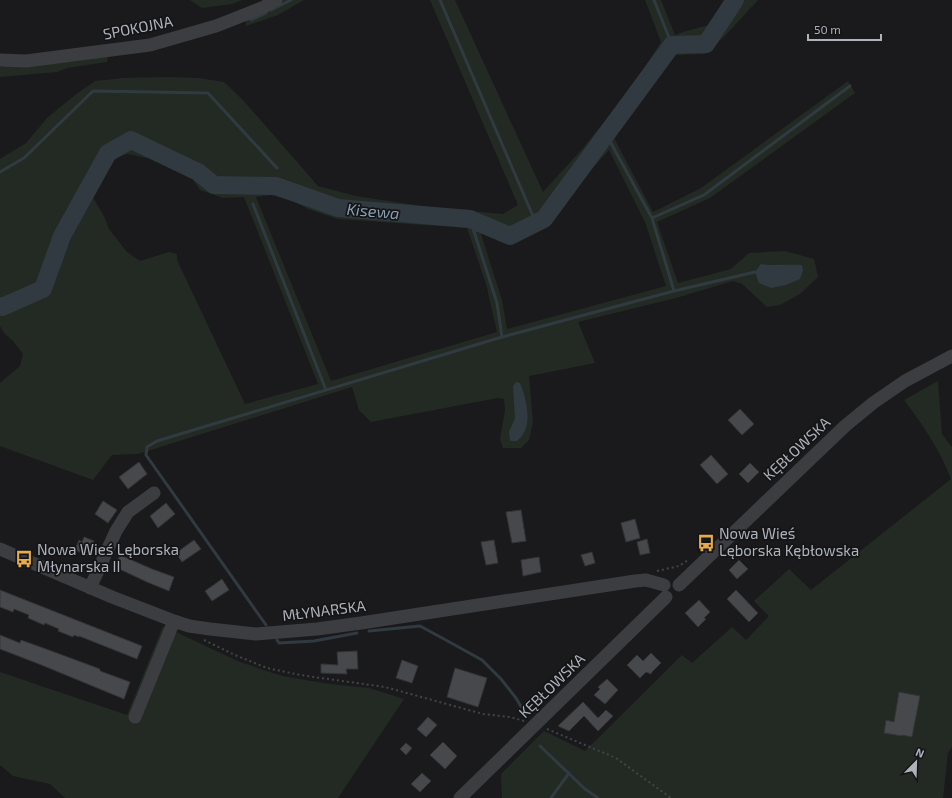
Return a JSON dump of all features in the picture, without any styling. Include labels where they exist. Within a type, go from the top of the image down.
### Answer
[{"type":"street","name":"SPOKOJNA","points":[[0,60],[26,61],[150,44],[216,26],[276,0]]},
{"type":"street","name":"KĘBŁOWSKA","points":[[460,798],[536,724],[665,591],[673,598],[676,597],[680,591],[679,585],[845,426],[873,403],[905,381],[952,356]]},
{"type":"street","points":[[90,588],[116,531],[128,512],[154,493]]},
{"type":"street","name":"MŁYNARSKA","points":[[0,549],[90,588],[189,626],[256,634],[310,630],[635,581],[646,580],[665,591]]},
{"type":"street","points":[[135,717],[174,621]]},
{"type":"path","points":[[189,626],[204,640],[267,668],[300,675],[385,687],[483,714],[536,724],[616,758],[671,798]]},
{"type":"shaded area","points":[[190,0],[242,0],[232,4],[202,8]]},
{"type":"shaded area","points":[[282,0],[304,0],[278,15],[246,26],[246,18]]},
{"type":"shaded area","points":[[430,0],[455,0],[543,192],[584,147],[633,85],[661,42],[645,0],[661,0],[675,35],[709,25],[726,0],[758,0],[725,36],[706,54],[675,55],[613,136],[653,212],[701,188],[848,81],[855,93],[710,198],[657,222],[678,283],[731,269],[749,253],[785,251],[814,259],[818,277],[800,294],[780,305],[767,307],[742,284],[733,281],[676,298],[578,322],[595,363],[529,376],[533,422],[529,440],[521,448],[503,448],[500,439],[505,410],[504,399],[498,398],[371,422],[359,410],[352,387],[138,454],[112,455],[93,480],[0,446],[0,383],[20,366],[23,354],[13,341],[4,333],[0,326],[0,159],[26,143],[47,118],[95,81],[123,78],[169,77],[199,78],[224,82],[243,100],[318,186],[356,196],[435,208],[503,214],[518,205]],"holes":[[[609,150],[645,222],[666,286],[507,329],[502,300],[480,231],[506,239],[524,238],[551,221],[563,201]],[[127,154],[152,159],[191,177],[200,190],[223,198],[244,197],[318,384],[245,404],[177,260],[177,254],[169,252],[140,261],[127,252],[109,229],[104,216],[92,196],[115,158]],[[271,195],[295,202],[308,209],[338,219],[467,228],[486,284],[497,332],[331,381],[256,197]]]},
{"type":"shaded area","points":[[108,56],[107,62],[67,68],[57,72],[0,77],[0,67]]},
{"type":"shaded area","points":[[761,264],[802,265],[803,270],[800,279],[786,285],[771,288],[759,283],[755,272]]},
{"type":"shaded area","points":[[938,381],[942,434],[952,447],[952,747],[948,753],[943,798],[502,798],[501,774],[544,731],[585,751],[682,655],[692,663],[732,627],[746,640],[769,616],[754,601],[789,569],[811,590],[951,479],[942,458],[918,419],[904,400]]},
{"type":"shaded area","points":[[516,382],[520,383],[525,397],[528,414],[526,429],[522,435],[517,441],[510,441],[509,432],[515,418],[513,386]]},
{"type":"shaded area","points":[[163,626],[240,662],[282,676],[330,684],[369,688],[404,699],[338,798],[65,798],[50,784],[13,776],[0,765],[0,672],[127,715]]},
{"type":"building","points":[[740,409],[754,424],[742,435],[728,420]]},
{"type":"building","points":[[711,455],[728,474],[717,484],[700,465]]},
{"type":"building","points":[[139,462],[147,474],[128,489],[119,477]]},
{"type":"building","points":[[750,463],[759,472],[748,483],[739,474]]},
{"type":"building","points":[[103,501],[117,510],[108,523],[95,514]]},
{"type":"building","points":[[166,503],[175,514],[158,528],[150,516]]},
{"type":"building","points":[[521,510],[526,541],[512,543],[506,512]]},
{"type":"building","points":[[635,519],[640,538],[626,542],[621,523]]},
{"type":"building","points":[[84,537],[94,541],[92,545],[96,547],[91,557],[75,550],[79,540],[82,542]]},
{"type":"building","points":[[647,539],[650,553],[640,555],[637,542]]},
{"type":"building","points":[[194,540],[201,549],[182,562],[176,553]]},
{"type":"building","points":[[494,540],[498,563],[486,565],[481,542]]},
{"type":"building","points":[[592,552],[595,563],[585,566],[581,555]]},
{"type":"building","points":[[120,555],[174,577],[169,591],[115,567]]},
{"type":"building","points":[[539,557],[541,572],[523,576],[521,560]]},
{"type":"building","points":[[739,560],[748,569],[737,579],[729,570]]},
{"type":"building","points":[[222,579],[229,590],[212,601],[205,591]]},
{"type":"building","points":[[0,590],[142,646],[137,659],[79,636],[74,635],[73,637],[58,631],[59,629],[45,623],[44,625],[28,618],[29,615],[14,609],[13,612],[0,607]]},
{"type":"building","points":[[736,590],[758,613],[749,622],[727,599]]},
{"type":"building","points":[[699,600],[710,612],[704,618],[706,619],[698,627],[685,613]]},
{"type":"building","points":[[0,635],[20,643],[21,640],[46,649],[130,682],[124,699],[0,649]]},
{"type":"building","points":[[357,651],[358,669],[346,669],[347,674],[321,673],[321,664],[338,665],[337,652]]},
{"type":"building","points":[[651,653],[661,663],[651,674],[646,672],[640,678],[627,665],[637,655],[643,661]]},
{"type":"building","points":[[402,660],[418,666],[412,683],[396,678]]},
{"type":"building","points":[[455,668],[487,678],[478,707],[447,697]]},
{"type":"building","points":[[607,679],[618,690],[605,704],[594,695],[600,689],[598,687]]},
{"type":"building","points":[[899,692],[920,696],[912,737],[884,733],[886,720],[894,722]]},
{"type":"building","points":[[583,702],[598,718],[606,710],[613,716],[598,731],[584,716],[569,731],[558,726]]},
{"type":"building","points":[[428,717],[437,725],[426,737],[417,729]]},
{"type":"building","points":[[443,742],[457,756],[445,769],[430,755]]},
{"type":"building","points":[[406,743],[412,748],[406,755],[400,749]]},
{"type":"building","points":[[422,773],[431,781],[420,792],[411,784]]},
{"type":"waterway","points":[[271,10],[291,0]]},
{"type":"waterway","points":[[440,0],[536,223]]},
{"type":"waterway","points":[[654,0],[672,45]]},
{"type":"waterway","name":"Kisewa","points":[[0,306],[2,307],[43,289],[62,236],[108,153],[131,140],[198,172],[214,185],[276,186],[338,208],[470,219],[510,236],[544,219],[672,45],[706,44],[735,0]]},
{"type":"waterway","points":[[251,20],[266,13]]},
{"type":"waterway","points":[[652,218],[704,195],[850,86]]},
{"type":"waterway","points":[[0,172],[24,158],[93,91],[208,93],[277,168]]},
{"type":"waterway","points":[[606,134],[652,218],[674,291]]},
{"type":"waterway","points":[[253,204],[326,390]]},
{"type":"waterway","points":[[470,219],[497,303],[502,337]]},
{"type":"waterway","points":[[266,625],[146,455],[147,447],[157,441],[502,337],[674,291],[755,272]]},
{"type":"waterway","points":[[369,631],[420,626],[482,660],[501,679],[516,698],[526,715]]},
{"type":"waterway","points":[[277,640],[279,643],[314,641],[357,633]]},
{"type":"waterway","points":[[540,746],[585,789],[598,798]]},
{"type":"waterway","points":[[551,798],[569,773]]},
{"type":"place","name":"Nowa Wieś Lęborska Kębłowska","points":[[706,543]]},
{"type":"place","name":"Nowa Wieś Lęborska Młynarska II","points":[[24,559]]}]
